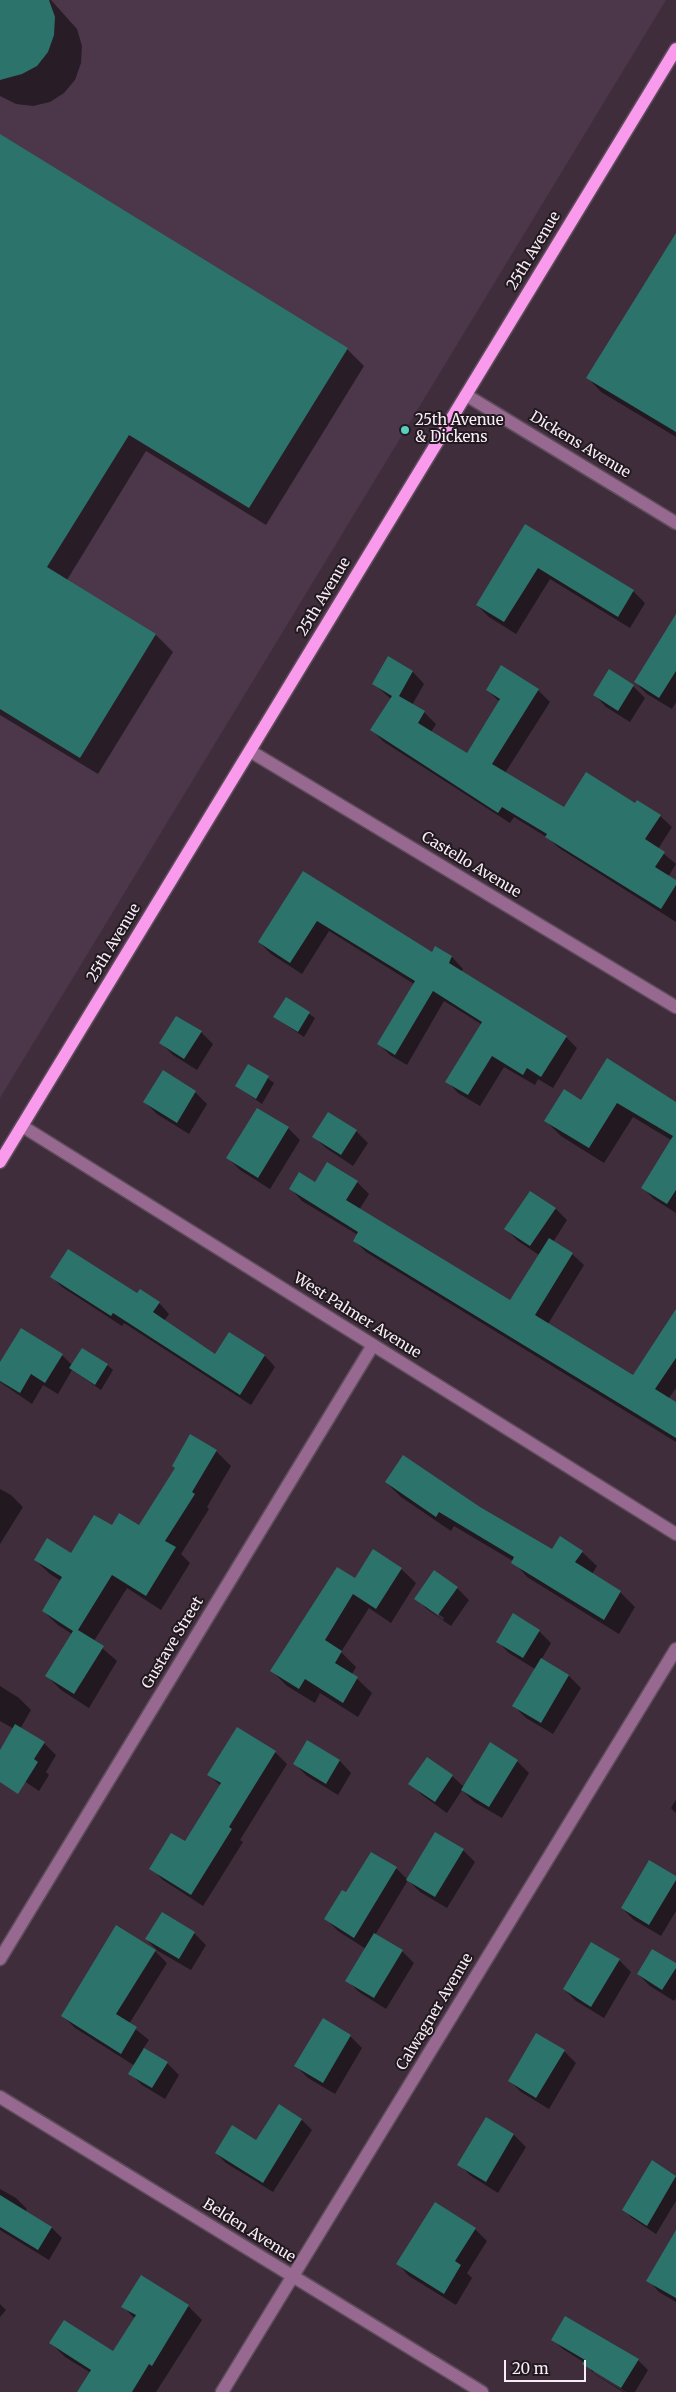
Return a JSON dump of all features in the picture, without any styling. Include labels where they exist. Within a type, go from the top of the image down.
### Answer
[{"type":"main road","name":"25th Avenue","points":[[0,1162],[676,49]]},
{"type":"street","name":"Dickens Avenue","points":[[466,395],[676,523]]},
{"type":"street","name":"Castello Avenue","points":[[250,751],[676,1007]]},
{"type":"street","name":"West Palmer Avenue","points":[[22,1126],[676,1534]]},
{"type":"street","name":"Gustave Street","points":[[0,1959],[373,1345]]},
{"type":"street","name":"Calwagner Avenue","points":[[222,2392],[676,1649]]},
{"type":"street","name":"Belden Avenue","points":[[0,2097],[482,2392]]},
{"type":"shaded area","points":[[0,0],[666,0],[0,1098]]},
{"type":"building","points":[[0,0],[49,0],[55,17],[54,35],[48,52],[37,66],[22,74],[0,80]]},
{"type":"building","points":[[0,134],[348,348],[249,508],[129,435],[47,567],[156,634],[80,758],[0,709]]},
{"type":"building","points":[[676,233],[676,432],[586,378]]},
{"type":"building","points":[[525,524],[634,590],[618,617],[538,568],[504,622],[476,605]]},
{"type":"building","points":[[676,614],[676,671],[659,698],[634,682]]},
{"type":"building","points":[[388,656],[413,671],[399,696],[425,711],[418,723],[467,753],[500,699],[486,690],[501,665],[539,689],[492,764],[564,807],[586,772],[635,803],[637,800],[661,815],[645,839],[665,852],[655,867],[676,880],[676,885],[661,909],[545,837],[547,834],[502,807],[498,813],[370,730],[392,696],[372,684]]},
{"type":"building","points":[[609,669],[634,685],[618,711],[593,695]]},
{"type":"building","points":[[303,871],[432,952],[435,946],[452,956],[449,963],[567,1036],[541,1077],[527,1068],[523,1075],[492,1056],[468,1095],[445,1082],[482,1022],[433,991],[395,1055],[377,1044],[415,981],[317,921],[290,963],[258,942]]},
{"type":"building","points":[[286,997],[310,1012],[298,1032],[273,1017]]},
{"type":"building","points":[[176,1016],[202,1031],[184,1059],[159,1043]]},
{"type":"building","points":[[607,1058],[676,1102],[676,1190],[667,1204],[641,1188],[673,1136],[617,1103],[589,1148],[544,1121],[564,1089],[581,1100]]},
{"type":"building","points":[[248,1064],[269,1076],[256,1099],[235,1086]]},
{"type":"building","points":[[163,1070],[196,1091],[177,1123],[143,1102]]},
{"type":"building","points":[[257,1108],[289,1127],[258,1178],[226,1158]]},
{"type":"building","points":[[328,1112],[357,1130],[341,1155],[312,1137]]},
{"type":"building","points":[[327,1162],[358,1181],[346,1200],[510,1300],[549,1238],[573,1253],[535,1315],[633,1375],[676,1309],[676,1358],[655,1389],[676,1402],[676,1438],[353,1241],[358,1232],[289,1189],[299,1172],[315,1182]]},
{"type":"building","points":[[530,1191],[556,1208],[530,1246],[504,1229]]},
{"type":"building","points":[[68,1249],[137,1293],[140,1289],[160,1302],[153,1312],[215,1354],[229,1332],[265,1355],[240,1395],[113,1313],[111,1316],[50,1277]]},
{"type":"building","points":[[21,1328],[63,1354],[45,1383],[31,1374],[20,1393],[0,1381],[0,1362]]},
{"type":"building","points":[[82,1348],[108,1364],[95,1385],[69,1368]]},
{"type":"building","points":[[190,1434],[217,1450],[192,1492],[195,1494],[165,1541],[176,1547],[146,1596],[112,1575],[78,1630],[104,1646],[74,1694],[45,1676],[73,1631],[42,1611],[62,1577],[34,1560],[47,1538],[71,1553],[94,1515],[112,1525],[119,1513],[139,1525],[175,1468],[172,1466]]},
{"type":"building","points":[[403,1455],[480,1507],[552,1549],[560,1536],[583,1551],[575,1562],[621,1591],[604,1620],[511,1563],[514,1557],[439,1512],[436,1517],[385,1482]]},
{"type":"building","points":[[373,1549],[402,1568],[376,1609],[353,1594],[325,1640],[342,1651],[335,1663],[358,1677],[343,1703],[305,1679],[299,1689],[270,1671],[337,1567],[355,1578]]},
{"type":"building","points":[[434,1570],[458,1587],[438,1615],[414,1599]]},
{"type":"building","points":[[513,1613],[540,1630],[523,1658],[496,1642]]},
{"type":"building","points":[[541,1658],[569,1675],[541,1723],[512,1706]]},
{"type":"building","points":[[15,1724],[45,1742],[34,1759],[38,1762],[18,1794],[0,1782],[0,1750]]},
{"type":"building","points":[[237,1727],[276,1751],[229,1827],[232,1829],[191,1895],[149,1869],[171,1833],[185,1841],[221,1783],[207,1775]]},
{"type":"building","points":[[307,1740],[340,1760],[326,1784],[293,1764]]},
{"type":"building","points":[[490,1742],[518,1760],[489,1807],[461,1790]]},
{"type":"building","points":[[427,1757],[453,1775],[435,1802],[408,1784]]},
{"type":"building","points":[[435,1832],[464,1849],[435,1897],[406,1880]]},
{"type":"building","points":[[371,1852],[397,1867],[354,1938],[324,1919],[342,1890],[346,1892]]},
{"type":"building","points":[[649,1860],[676,1876],[676,1880],[649,1925],[621,1908]]},
{"type":"building","points":[[162,1912],[195,1932],[179,1959],[145,1939]]},
{"type":"building","points":[[116,1925],[156,1950],[116,2014],[137,2027],[121,2054],[61,2016]]},
{"type":"building","points":[[374,1933],[403,1950],[374,1998],[345,1981]]},
{"type":"building","points":[[591,1942],[620,1959],[591,2007],[563,1989]]},
{"type":"building","points":[[652,1949],[676,1963],[676,1968],[662,1990],[637,1974]]},
{"type":"building","points":[[323,2018],[351,2035],[323,2083],[294,2066]]},
{"type":"building","points":[[536,2033],[565,2050],[536,2098],[508,2081]]},
{"type":"building","points":[[144,2048],[168,2062],[152,2088],[128,2074]]},
{"type":"building","points":[[279,2104],[302,2119],[263,2183],[215,2153],[232,2125],[256,2140]]},
{"type":"building","points":[[486,2117],[514,2134],[486,2182],[457,2165]]},
{"type":"building","points":[[652,2160],[676,2176],[647,2226],[622,2210]]},
{"type":"building","points":[[0,2195],[52,2227],[38,2250],[0,2227]]},
{"type":"building","points":[[435,2202],[476,2228],[455,2261],[461,2265],[444,2294],[396,2264]]},
{"type":"building","points":[[676,2230],[676,2298],[646,2281]]},
{"type":"building","points":[[141,2275],[189,2305],[152,2366],[149,2364],[132,2392],[77,2392],[91,2370],[49,2343],[64,2320],[113,2351],[136,2315],[121,2307]]},
{"type":"building","points":[[565,2316],[639,2359],[621,2388],[582,2364],[585,2360],[551,2340]]},
{"type":"place","name":"25th Avenue & Dickens","points":[[405,430]]}]
